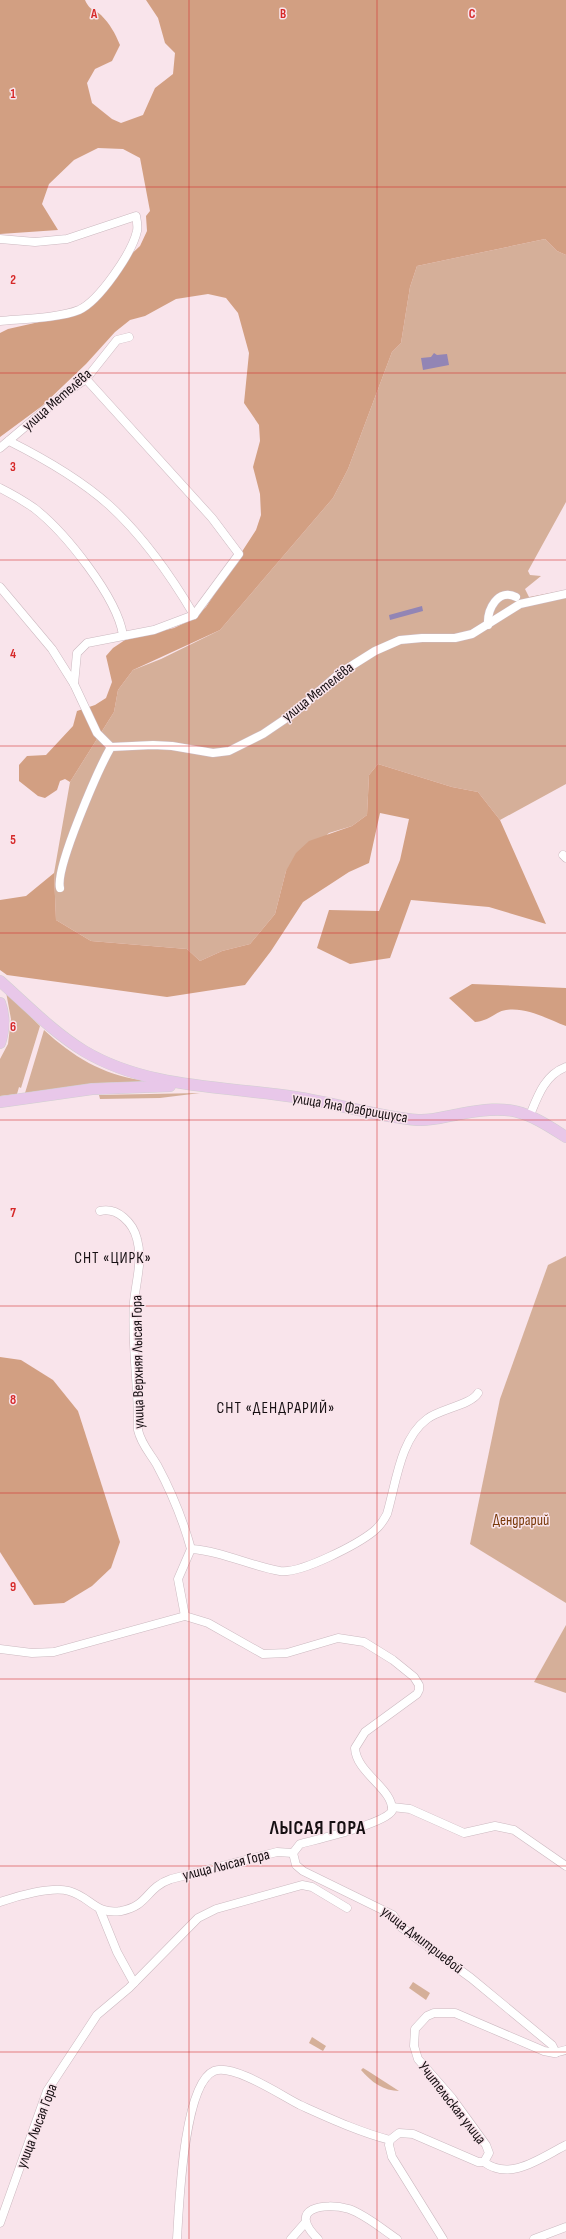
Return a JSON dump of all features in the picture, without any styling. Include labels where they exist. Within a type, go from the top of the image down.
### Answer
[{"type":"main road","name":"улица Яна Фабрициуса","points":[[0,981],[64,1038],[114,1066],[150,1078],[193,1086],[304,1099],[408,1119],[440,1118],[487,1110],[517,1111],[530,1115],[566,1137]]},
{"type":"main road","points":[[0,1003],[3,1019],[3,1033],[0,1043]]},
{"type":"main road","name":"улица Яна Фабрициуса","points":[[0,1102],[92,1090],[193,1086]]},
{"type":"street","points":[[0,239],[35,242],[67,239],[136,216],[137,230],[129,250],[92,302],[74,312],[0,321]]},
{"type":"street","name":"улица Метелёва","points":[[0,448],[64,394],[86,379],[116,340],[129,337]]},
{"type":"street","points":[[74,684],[76,658],[81,648],[87,642],[123,634],[154,630],[194,615],[239,554],[212,518],[86,379]]},
{"type":"street","points":[[9,441],[45,460],[109,505],[143,541],[178,588],[194,615]]},
{"type":"street","points":[[0,488],[33,508],[60,533],[106,592],[121,623],[123,634]]},
{"type":"street","points":[[0,587],[52,649],[74,684],[96,733],[111,747],[102,763],[71,842],[59,879],[60,888]]},
{"type":"street","points":[[488,625],[489,608],[501,595],[510,594],[518,601],[566,594]]},
{"type":"street","name":"улица Метелёва","points":[[111,747],[153,745],[172,746],[213,753],[229,751],[263,734],[294,713],[340,673],[375,651],[400,640],[455,638],[472,634],[488,625],[518,601]]},
{"type":"street","points":[[530,1115],[546,1081],[554,1073],[566,1067]]},
{"type":"street","name":"улица Верхняя Лысая Гора","points":[[100,1211],[112,1211],[124,1217],[131,1225],[137,1238],[140,1251],[134,1303],[138,1430],[141,1441],[157,1465],[172,1498],[191,1549]]},
{"type":"street","points":[[185,1616],[178,1578],[191,1549],[226,1555],[280,1571],[290,1572],[354,1544],[376,1530],[383,1522],[387,1514],[403,1456],[417,1429],[439,1411],[472,1400],[478,1393]]},
{"type":"street","points":[[0,1649],[32,1653],[54,1652],[185,1616],[208,1623],[263,1654],[287,1653],[338,1638],[349,1638],[364,1642],[394,1660],[418,1681],[419,1690],[365,1732],[355,1748],[360,1766],[391,1802],[392,1807],[390,1814],[386,1817],[300,1844],[293,1853]]},
{"type":"street","points":[[392,1807],[410,1809],[464,1833],[478,1831],[486,1827],[505,1827],[514,1830],[566,1866]]},
{"type":"street","name":"улица Лысая Гора","points":[[100,1910],[120,1911],[136,1907],[156,1885],[170,1879],[277,1852],[293,1853]]},
{"type":"street","name":"улица Дмитриевой","points":[[293,1853],[296,1865],[303,1871],[393,1915],[401,1927],[471,1978],[552,2045],[556,2053]]},
{"type":"street","name":"улица Лысая Гора","points":[[0,2223],[47,2091],[97,2015],[134,1983],[198,1918],[216,1909],[302,1885],[312,1887],[347,1908]]},
{"type":"street","points":[[0,1902],[46,1892],[67,1891],[85,1898],[100,1910],[117,1952],[134,1983]]},
{"type":"street","name":"Учительская улица","points":[[390,2140],[400,2133],[413,2134],[473,2160],[484,2162],[489,2155],[486,2145],[452,2098],[418,2059],[414,2046],[415,2029],[427,2016],[434,2013],[455,2013],[544,2051],[556,2053]]},
{"type":"street","points":[[556,2053],[566,2050]]},
{"type":"street","points":[[177,2239],[187,2126],[197,2096],[207,2077],[214,2070],[222,2070],[258,2081],[298,2104],[375,2136],[390,2140],[389,2145],[392,2157],[443,2239]]},
{"type":"street","points":[[484,2162],[498,2169],[517,2168],[566,2145]]},
{"type":"street","points":[[291,2239],[305,2223],[306,2214],[312,2210],[338,2207],[356,2212],[397,2239]]},
{"type":"street","points":[[305,2223],[318,2239]]},
{"type":"street","points":[[534,2239],[566,2228]]},
{"type":"green space","points":[[545,239],[557,251],[566,255],[566,502],[528,571],[530,575],[541,576],[525,589],[529,597],[566,590],[566,784],[500,820],[478,792],[452,787],[378,764],[369,775],[367,815],[352,826],[329,833],[286,871],[275,914],[250,944],[222,951],[200,961],[187,949],[91,941],[56,920],[54,873],[70,782],[114,712],[118,690],[133,670],[161,659],[220,630],[333,498],[348,469],[392,352],[401,343],[410,287],[417,266]]},
{"type":"green space","points":[[6,992],[40,1026],[21,1088],[19,1087],[17,1094],[0,1096],[0,1059],[8,1044],[11,1019]]},
{"type":"green space","points":[[44,1030],[66,1048],[89,1063],[114,1074],[141,1080],[142,1082],[98,1083],[25,1093]]},
{"type":"green space","points":[[200,1093],[160,1098],[100,1099],[99,1095]]},
{"type":"green space","name":"Дендрарий","points":[[566,1256],[566,1603],[470,1544],[500,1399],[548,1265]]},
{"type":"green space","points":[[566,1625],[566,1693],[534,1682]]},
{"type":"green space","points":[[413,1982],[430,1993],[426,2000],[409,1988]]},
{"type":"green space","points":[[312,2037],[326,2046],[323,2051],[309,2043]]},
{"type":"green space","points":[[363,2068],[399,2091],[393,2091],[378,2085],[361,2070]]},
{"type":"shaded area","points":[[0,0],[85,0],[90,8],[101,15],[112,29],[120,45],[112,61],[95,69],[87,83],[92,103],[112,119],[121,123],[143,115],[155,88],[173,74],[175,53],[165,43],[158,18],[146,0],[566,0],[566,255],[557,251],[545,239],[417,266],[410,287],[401,343],[392,352],[348,469],[333,498],[220,630],[133,670],[118,690],[114,712],[70,782],[65,779],[60,781],[57,790],[45,798],[38,796],[19,781],[19,765],[27,756],[46,755],[73,726],[77,711],[95,705],[106,698],[112,682],[106,656],[113,648],[125,640],[174,628],[193,619],[206,607],[256,530],[261,515],[260,494],[253,467],[260,441],[259,425],[244,403],[249,353],[238,313],[226,298],[208,294],[176,299],[145,316],[130,320],[115,332],[86,364],[42,406],[0,437],[0,333],[8,329],[79,313],[124,261],[140,246],[147,231],[146,216],[150,211],[140,158],[123,149],[98,148],[74,160],[49,184],[42,204],[58,230],[0,234]]},
{"type":"shaded area","points":[[434,353],[437,355],[447,354],[449,365],[423,370],[421,358],[431,357]]},
{"type":"shaded area","points":[[422,606],[423,611],[390,620],[389,615]]},
{"type":"shaded area","points":[[378,764],[452,787],[478,792],[500,820],[546,924],[489,907],[411,900],[390,958],[350,964],[317,948],[329,910],[379,911],[400,860],[409,819],[380,813],[369,863],[349,872],[303,902],[271,951],[245,985],[167,997],[7,975],[0,970],[0,900],[26,896],[54,873],[56,920],[91,941],[187,949],[200,961],[222,951],[250,944],[275,914],[286,871],[296,853],[309,841],[352,826],[367,815],[369,775]]},
{"type":"shaded area","points":[[472,984],[566,988],[566,1026],[537,1014],[522,1010],[502,1011],[485,1020],[475,1022],[449,998]]},
{"type":"shaded area","points":[[0,1357],[21,1360],[53,1380],[78,1411],[120,1542],[111,1568],[92,1586],[64,1603],[34,1605],[0,1552]]},
{"type":"district","name":"СНТ «ЦИРК»","points":[[113,1258]]},
{"type":"district","name":"СНТ «ДЕНДРАРИЙ»","points":[[276,1408]]},
{"type":"district","name":"ЛЫСАЯ ГОРА","points":[[318,1828]]}]
